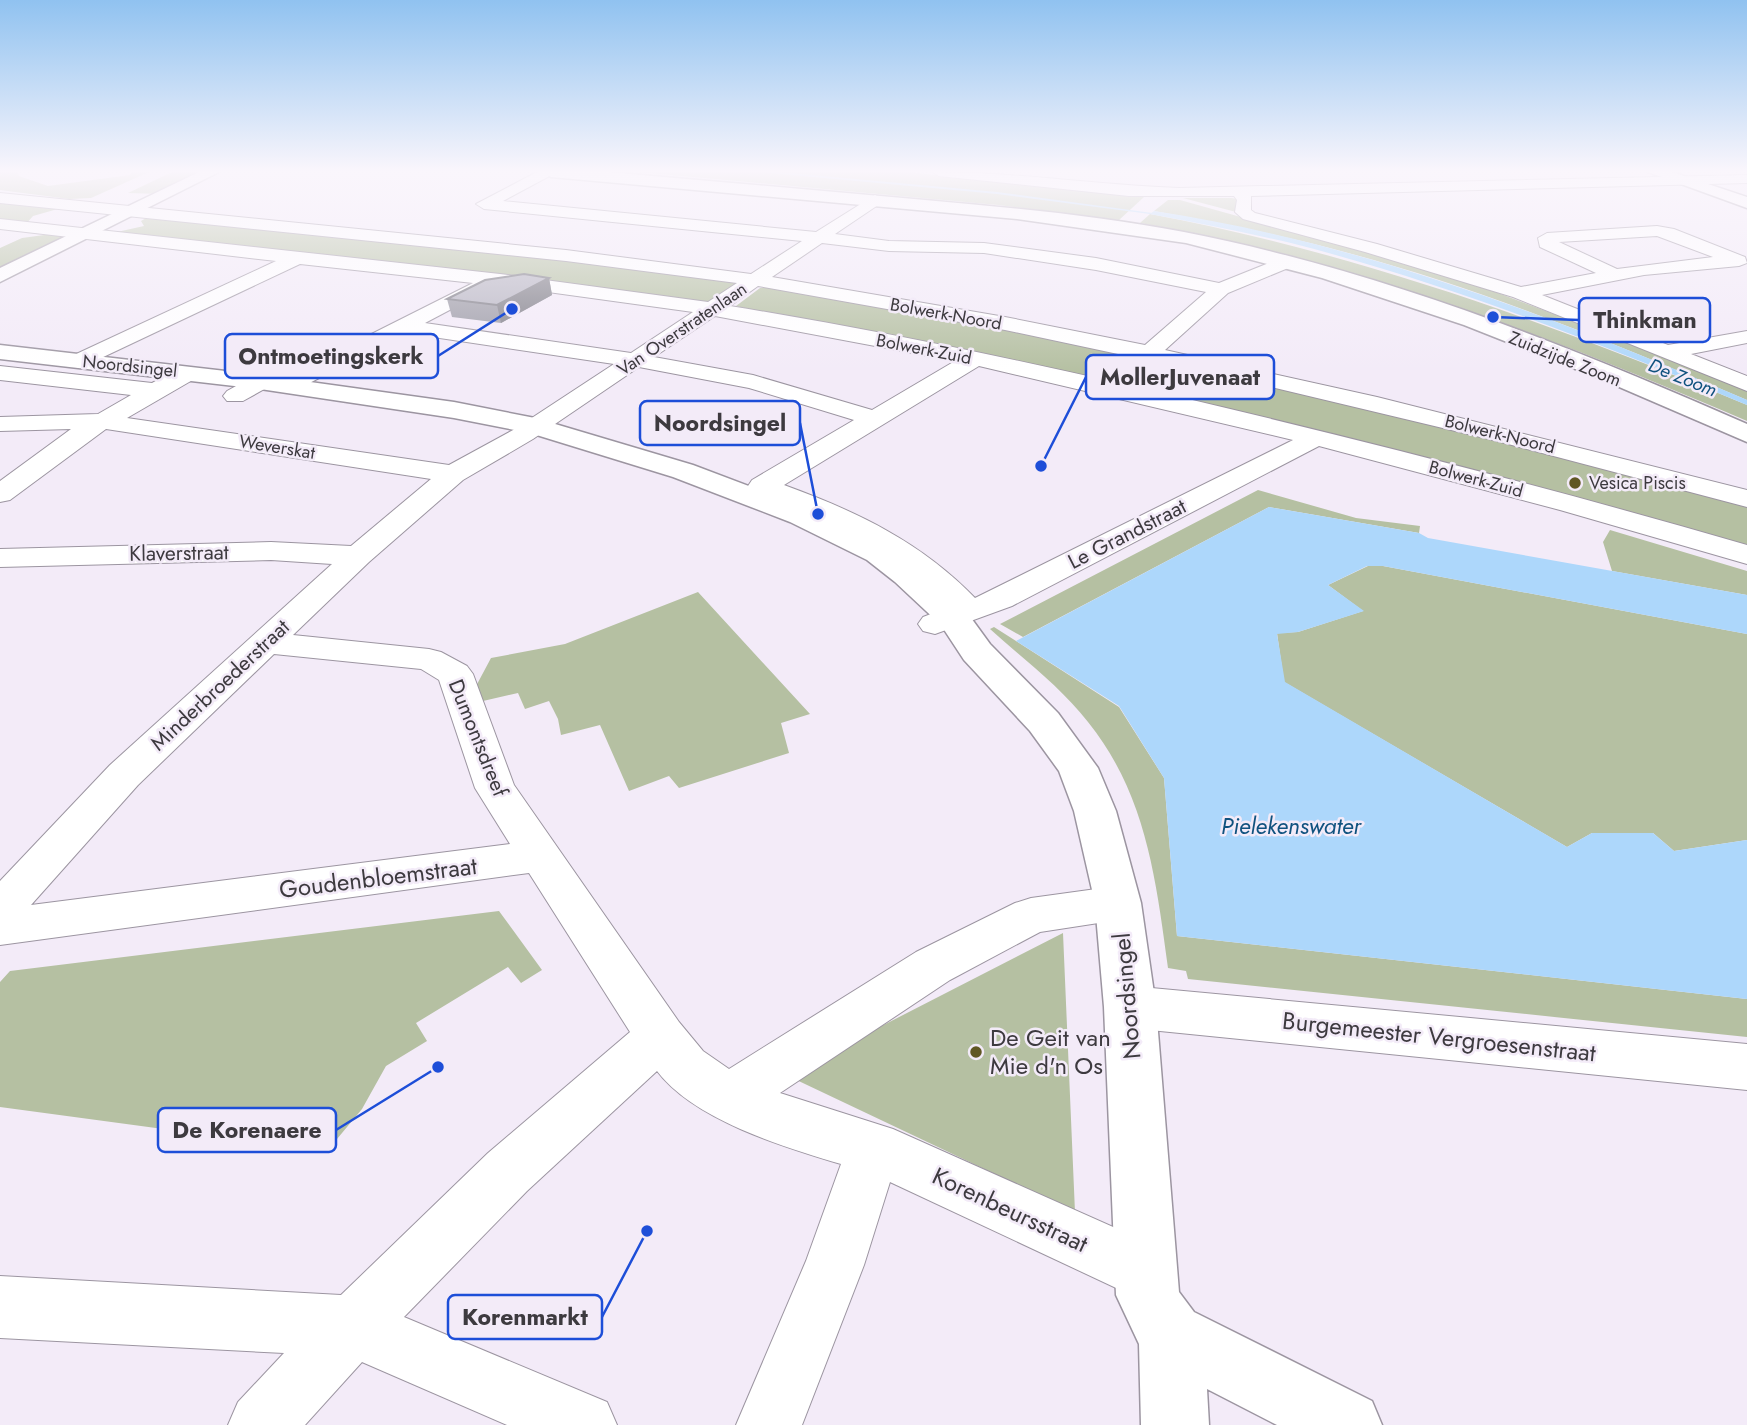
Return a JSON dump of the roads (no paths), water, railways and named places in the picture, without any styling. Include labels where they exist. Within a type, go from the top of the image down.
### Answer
[{"type":"main road","points":[[0,276],[77,238]]},
{"type":"main road","name":"Zuidzijde Zoom","points":[[1185,238],[1287,262],[1473,323],[1570,359],[1747,434]]},
{"type":"main road","name":"Noordsingel","points":[[0,352],[80,361],[174,381]]},
{"type":"main road","name":"Noordsingel","points":[[0,360],[174,381],[260,386],[454,410],[661,464],[801,516],[878,553],[907,575],[959,626],[1044,722],[1078,768],[1095,811],[1118,903],[1130,1007],[1148,1295],[1156,1314],[1171,1335]]},
{"type":"main road","name":"Noordsingel","points":[[260,386],[529,430]]},
{"type":"main road","points":[[1175,1425],[1171,1335],[1348,1425]]},
{"type":"street","name":"Bolwerk-Zuid","points":[[116,238],[495,279],[714,309],[1028,369],[1316,438],[1645,524],[1747,555]]},
{"type":"street","name":"Bolwerk-Noord","points":[[409,238],[618,261],[756,280],[932,310],[1149,353],[1384,405],[1747,499]]},
{"type":"street","name":"Van Overstratenlaan","points":[[453,474],[529,430],[819,238]]},
{"type":"street","points":[[824,238],[889,246],[984,248],[1030,253],[1220,289]]},
{"type":"street","points":[[1328,238],[1520,293],[1747,384]]},
{"type":"street","points":[[1547,238],[1546,243],[1614,274]]},
{"type":"street","points":[[1683,238],[1743,261]]},
{"type":"street","points":[[618,261],[641,248]]},
{"type":"street","points":[[80,361],[297,258]]},
{"type":"street","points":[[1520,293],[1614,274],[1743,261]]},
{"type":"street","points":[[1149,353],[1220,289],[1287,262]]},
{"type":"street","points":[[1689,265],[1735,282]]},
{"type":"street","points":[[260,386],[404,326],[495,279]]},
{"type":"street","points":[[404,326],[635,360],[753,382],[876,419],[975,359]]},
{"type":"street","points":[[1669,351],[1747,337]]},
{"type":"street","name":"Noordsingel","points":[[0,373],[174,381]]},
{"type":"street","points":[[0,494],[100,421],[174,381]]},
{"type":"street","name":"Noordsingel","points":[[876,419],[762,486],[843,517],[905,550],[931,570],[959,626]]},
{"type":"street","name":"Weverskat","points":[[0,424],[100,421],[453,474]]},
{"type":"street","name":"Le Grandstraat","points":[[959,626],[1001,599],[1316,438]]},
{"type":"street","name":"Minderbroederstraat","points":[[0,909],[124,775],[358,556],[453,474]]},
{"type":"street","name":"Klaverstraat","points":[[0,558],[271,551],[358,556]]},
{"type":"street","name":"Dumontsdreef","points":[[267,643],[429,659],[455,674],[495,788],[540,856]]},
{"type":"street","points":[[540,856],[661,1037],[689,1071],[731,1097],[832,1137],[874,1147],[834,1265],[769,1425]]},
{"type":"street","name":"Goudenbloemstraat","points":[[0,927],[540,856]]},
{"type":"street","points":[[731,1097],[933,966],[1031,916],[1118,903]]},
{"type":"street","name":"Burgemeester Vergroesenstraat","points":[[1130,1007],[1747,1067]]},
{"type":"street","points":[[261,1425],[352,1326],[545,1138],[661,1037]]},
{"type":"street","name":"Korenbeursstraat","points":[[874,1147],[1146,1272]]},
{"type":"street","points":[[0,1307],[352,1326],[584,1425]]},
{"type":"water","name":"De Zoom","points":[[1271,238],[1307,242],[1456,286],[1603,340],[1747,400],[1747,405],[1579,337],[1465,295]]},
{"type":"water","name":"Pielekenswater","points":[[1269,507],[1747,595],[1747,634],[1383,566],[1367,566],[1328,585],[1364,611],[1298,632],[1277,634],[1285,682],[1567,847],[1592,833],[1653,833],[1674,851],[1747,840],[1747,999],[1177,936],[1164,778],[1119,706],[1016,641]]},
{"type":"place","name":"Ontmoetingskerk","points":[[512,309]]},
{"type":"place","name":"Thinkman","points":[[1493,317]]},
{"type":"place","name":"MollerJuvenaat","points":[[1041,466]]},
{"type":"place","name":"Vesica Piscis","points":[[1575,483]]},
{"type":"place","name":"Noordsingel","points":[[818,514]]},
{"type":"place","name":"De Geit van Mie d'n Os","points":[[976,1052]]},
{"type":"place","name":"De Korenaere","points":[[438,1067]]},
{"type":"place","name":"Korenmarkt","points":[[647,1231]]}]
